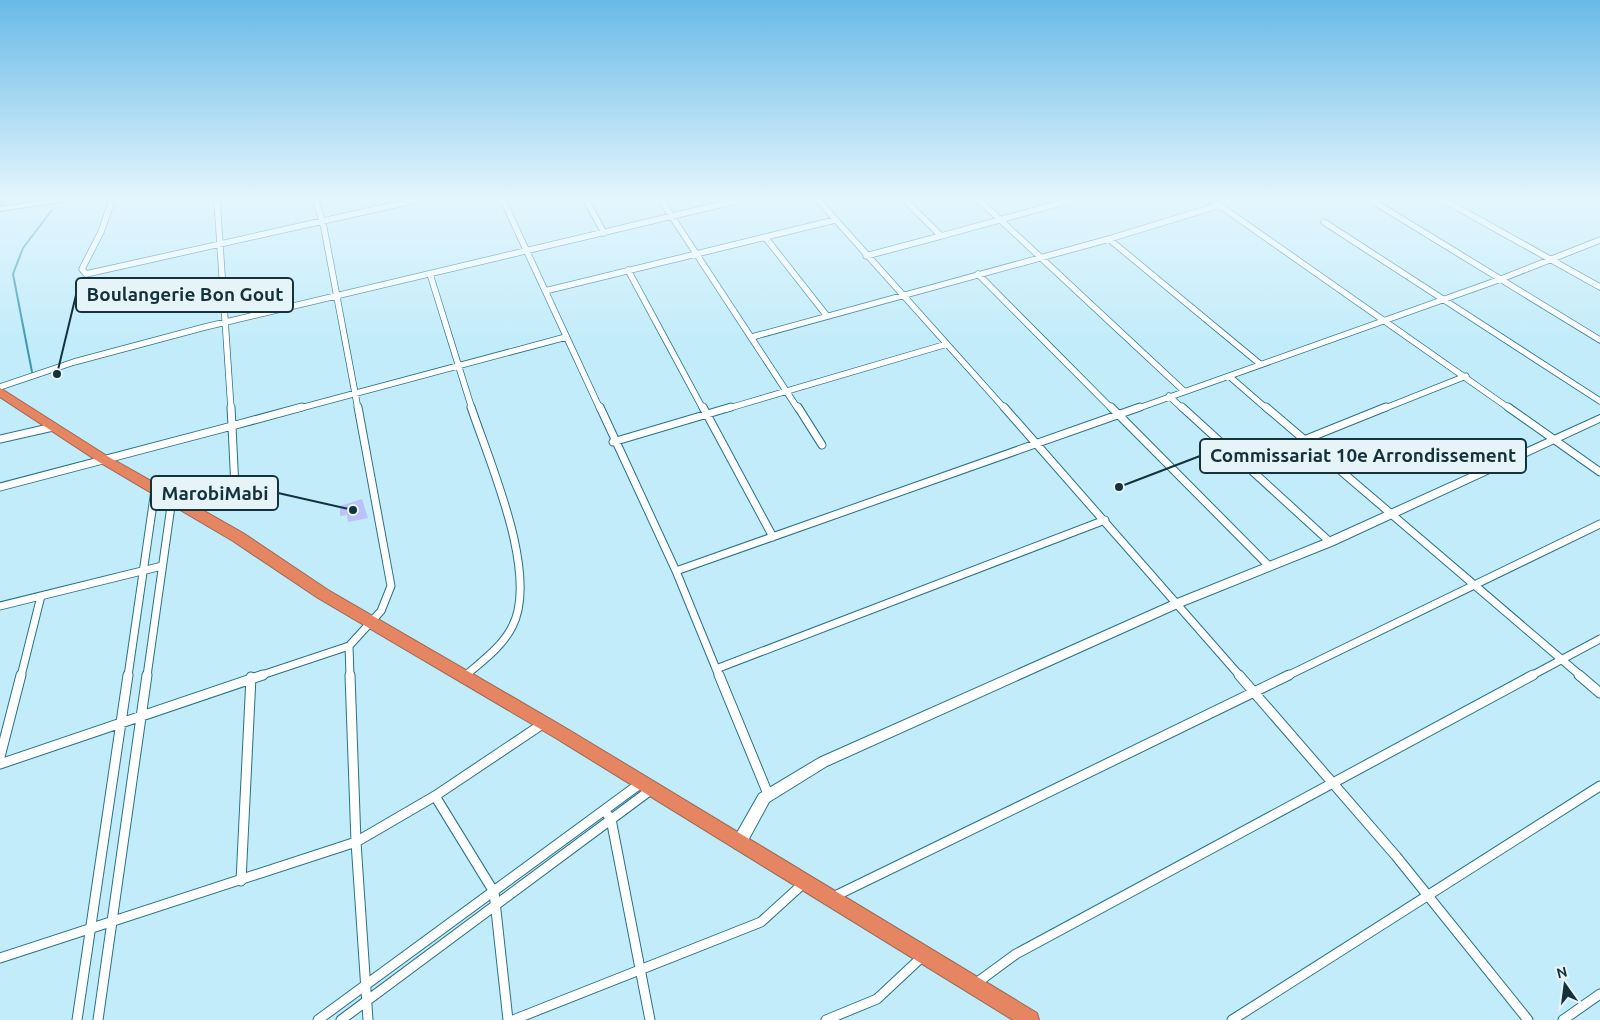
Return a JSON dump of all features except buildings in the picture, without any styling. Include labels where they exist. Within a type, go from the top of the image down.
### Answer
[{"type":"highway","points":[[2,393],[103,459],[238,538],[323,594],[544,724],[1030,1020]]},
{"type":"street","points":[[93,248],[82,269],[82,273],[86,274],[203,248]]},
{"type":"street","points":[[219,248],[235,489]]},
{"type":"street","points":[[0,764],[251,677],[349,646],[373,623],[390,594],[391,586],[327,248]]},
{"type":"street","points":[[525,248],[613,442],[676,572],[768,794]]},
{"type":"street","points":[[2,393],[74,362],[224,323],[542,248]]},
{"type":"street","points":[[693,248],[737,310],[752,337],[822,445]]},
{"type":"street","points":[[545,291],[720,248]]},
{"type":"street","points":[[773,248],[828,316]]},
{"type":"street","points":[[859,248],[904,295],[1105,520],[1428,896],[1528,1020]]},
{"type":"street","points":[[866,256],[897,248]]},
{"type":"street","points":[[1032,248],[1184,391]]},
{"type":"street","points":[[752,337],[1077,248]]},
{"type":"street","points":[[1119,248],[1260,364]]},
{"type":"street","points":[[1282,248],[1600,472]]},
{"type":"street","points":[[1364,248],[1600,401]]},
{"type":"street","points":[[1449,248],[1600,340]]},
{"type":"street","points":[[1528,248],[1600,287]]},
{"type":"street","points":[[676,572],[1501,279],[1581,248]]},
{"type":"street","points":[[628,270],[705,415],[773,537]]},
{"type":"street","points":[[430,274],[458,366],[504,503],[521,583],[518,611],[514,624],[503,639],[464,677]]},
{"type":"street","points":[[978,274],[1269,566]]},
{"type":"street","points":[[0,487],[566,337]]},
{"type":"street","points":[[613,442],[947,344]]},
{"type":"street","points":[[1230,376],[1600,693]]},
{"type":"street","points":[[1304,440],[1466,376]]},
{"type":"street","points":[[1169,396],[1330,542]]},
{"type":"street","points":[[740,843],[758,808],[768,794],[823,762],[1176,604],[1330,542],[1600,418]]},
{"type":"street","points":[[0,439],[53,427]]},
{"type":"street","points":[[77,1020],[156,490]]},
{"type":"street","points":[[98,1020],[172,499]]},
{"type":"street","points":[[716,669],[1105,520]]},
{"type":"street","points":[[830,898],[1600,524]]},
{"type":"street","points":[[0,606],[162,566]]},
{"type":"street","points":[[0,757],[41,596]]},
{"type":"street","points":[[973,986],[1016,954],[1600,639]]},
{"type":"street","points":[[349,646],[356,842],[368,1020]]},
{"type":"street","points":[[241,881],[251,677]]},
{"type":"street","points":[[0,958],[356,842],[435,796],[544,724]]},
{"type":"street","points":[[318,1020],[604,810],[646,786]]},
{"type":"street","points":[[341,1020],[611,819],[646,786]]},
{"type":"street","points":[[1232,1020],[1600,786]]},
{"type":"street","points":[[435,796],[494,892],[508,1020]]},
{"type":"street","points":[[604,810],[611,819],[650,1020]]},
{"type":"street","points":[[513,1020],[761,922],[805,882]]},
{"type":"street","points":[[826,1020],[877,999],[924,955]]},
{"type":"street","points":[[1564,1020],[1600,994]]},
{"type":"waterway","points":[[23,248],[13,274],[32,372]]},
{"type":"place","name":"Boulangerie Bon Gout","points":[[57,374]]},
{"type":"place","name":"Commissariat 10e Arrondissement","points":[[1119,487]]},
{"type":"place","name":"MarobiMabi","points":[[353,510]]}]
